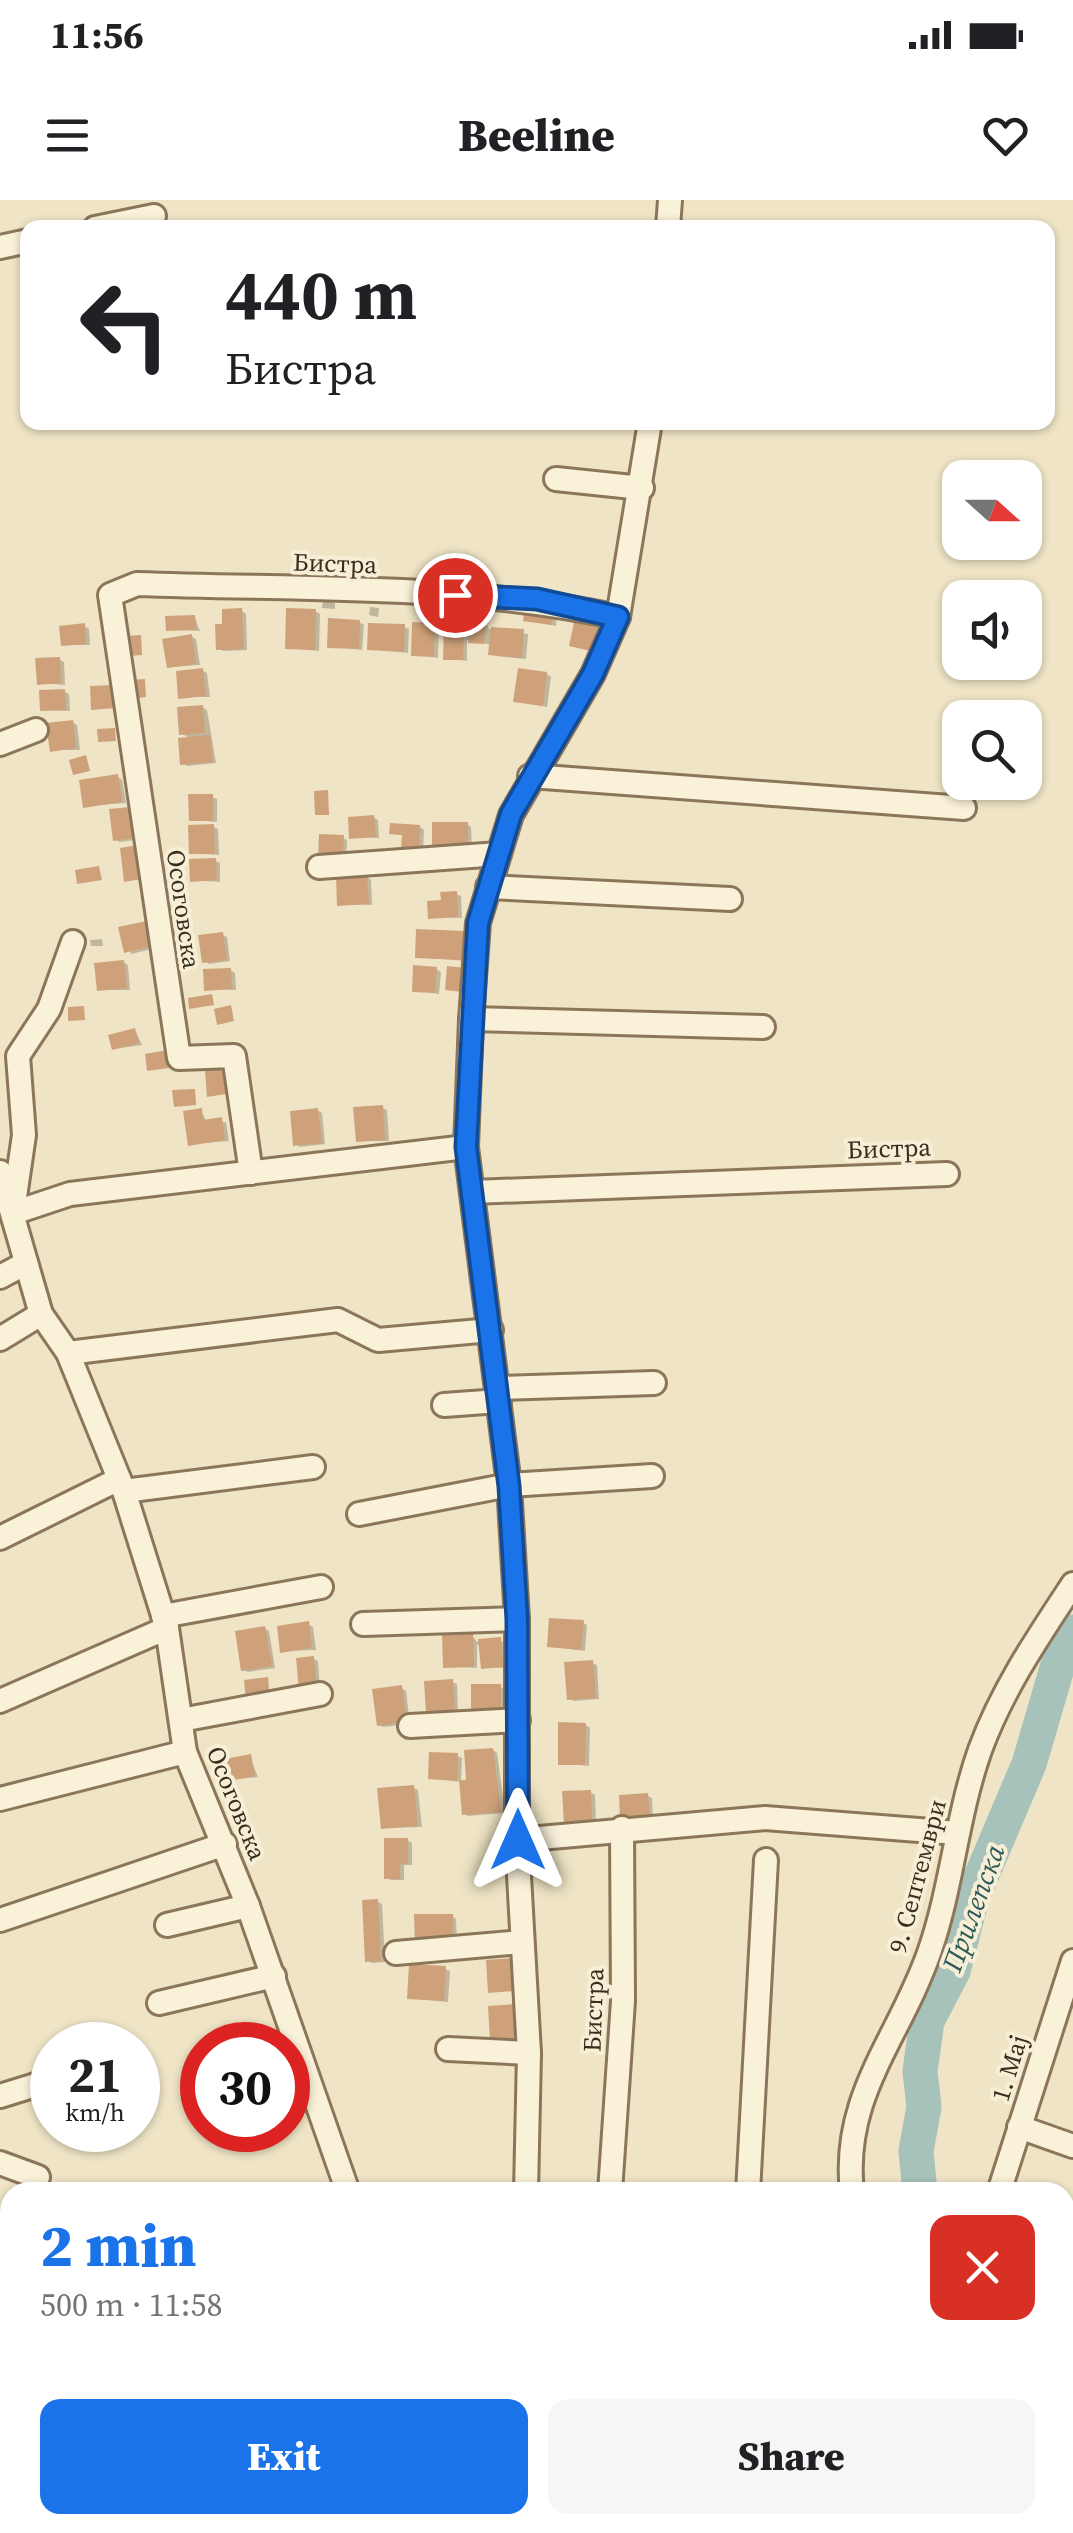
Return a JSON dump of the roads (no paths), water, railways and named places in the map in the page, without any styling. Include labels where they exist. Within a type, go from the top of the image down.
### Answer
[{"type":"street","points":[[134,220],[154,216]]},
{"type":"street","points":[[526,2182],[529,2053],[518,1840],[517,1619],[509,1486],[466,1147],[471,1019],[478,923],[511,814],[530,776],[585,689],[618,617],[649,430]]},
{"type":"street","points":[[556,479],[642,488]]},
{"type":"street","name":"Бистра","points":[[110,595],[137,584],[455,595],[537,599],[618,617]]},
{"type":"street","name":"Осоговска","points":[[110,595],[179,1058],[234,1056],[250,1173]]},
{"type":"street","points":[[0,744],[36,730]]},
{"type":"street","points":[[530,776],[964,808]]},
{"type":"street","points":[[320,867],[499,854]]},
{"type":"street","points":[[488,887],[730,899]]},
{"type":"street","name":"Осоговска","points":[[12,1213],[24,1134],[18,1056],[49,1009],[73,942]]},
{"type":"street","points":[[471,1019],[763,1027]]},
{"type":"street","points":[[12,1213],[70,1194],[466,1147]]},
{"type":"street","name":"Осоговска","points":[[0,1172],[41,1314],[68,1353],[122,1485],[165,1622],[185,1752],[225,1844],[274,1976],[285,2022]]},
{"type":"street","name":"Бистра","points":[[473,1192],[947,1174]]},
{"type":"street","points":[[0,1277],[26,1262]]},
{"type":"street","points":[[0,1339],[41,1314]]},
{"type":"street","points":[[68,1353],[338,1320],[378,1340],[491,1330]]},
{"type":"street","points":[[444,1406],[498,1395],[654,1382]]},
{"type":"street","points":[[0,1538],[122,1485],[312,1468]]},
{"type":"street","points":[[359,1514],[509,1486],[652,1476]]},
{"type":"street","name":"9. Септември","points":[[851,2182],[848,2154],[856,2109],[930,1950],[980,1749],[1012,1678],[1073,1584]]},
{"type":"street","points":[[0,1700],[165,1622],[321,1586]]},
{"type":"street","points":[[362,1624],[517,1619]]},
{"type":"street","name":"Осоговска","points":[[181,1720],[320,1694]]},
{"type":"street","points":[[410,1726],[518,1720]]},
{"type":"street","points":[[0,1799],[185,1752]]},
{"type":"street","points":[[518,1840],[765,1818],[957,1833]]},
{"type":"street","name":"Бистра","points":[[611,2182],[623,2001],[622,1828]]},
{"type":"street","points":[[0,1920],[225,1844]]},
{"type":"street","points":[[749,2182],[766,1860]]},
{"type":"street","points":[[167,1925],[248,1906]]},
{"type":"street","points":[[396,1954],[522,1942]]},
{"type":"street","name":"1. Мај","points":[[1002,2182],[1019,2127],[1062,2029],[1073,1961]]},
{"type":"street","points":[[159,2003],[274,1976]]},
{"type":"street","points":[[448,2048],[529,2053]]},
{"type":"street","points":[[0,2096],[30,2087]]},
{"type":"street","name":"Осоговска","points":[[310,2104],[344,2182]]},
{"type":"street","points":[[1019,2127],[1073,2146]]},
{"type":"street","points":[[0,2162],[38,2177]]},
{"type":"waterway","name":"Прилепска","points":[[919,2182],[916,2151],[924,2107],[920,2071],[927,2021],[953,1971],[972,1898],[1029,1764],[1065,1641],[1073,1632]]}]
